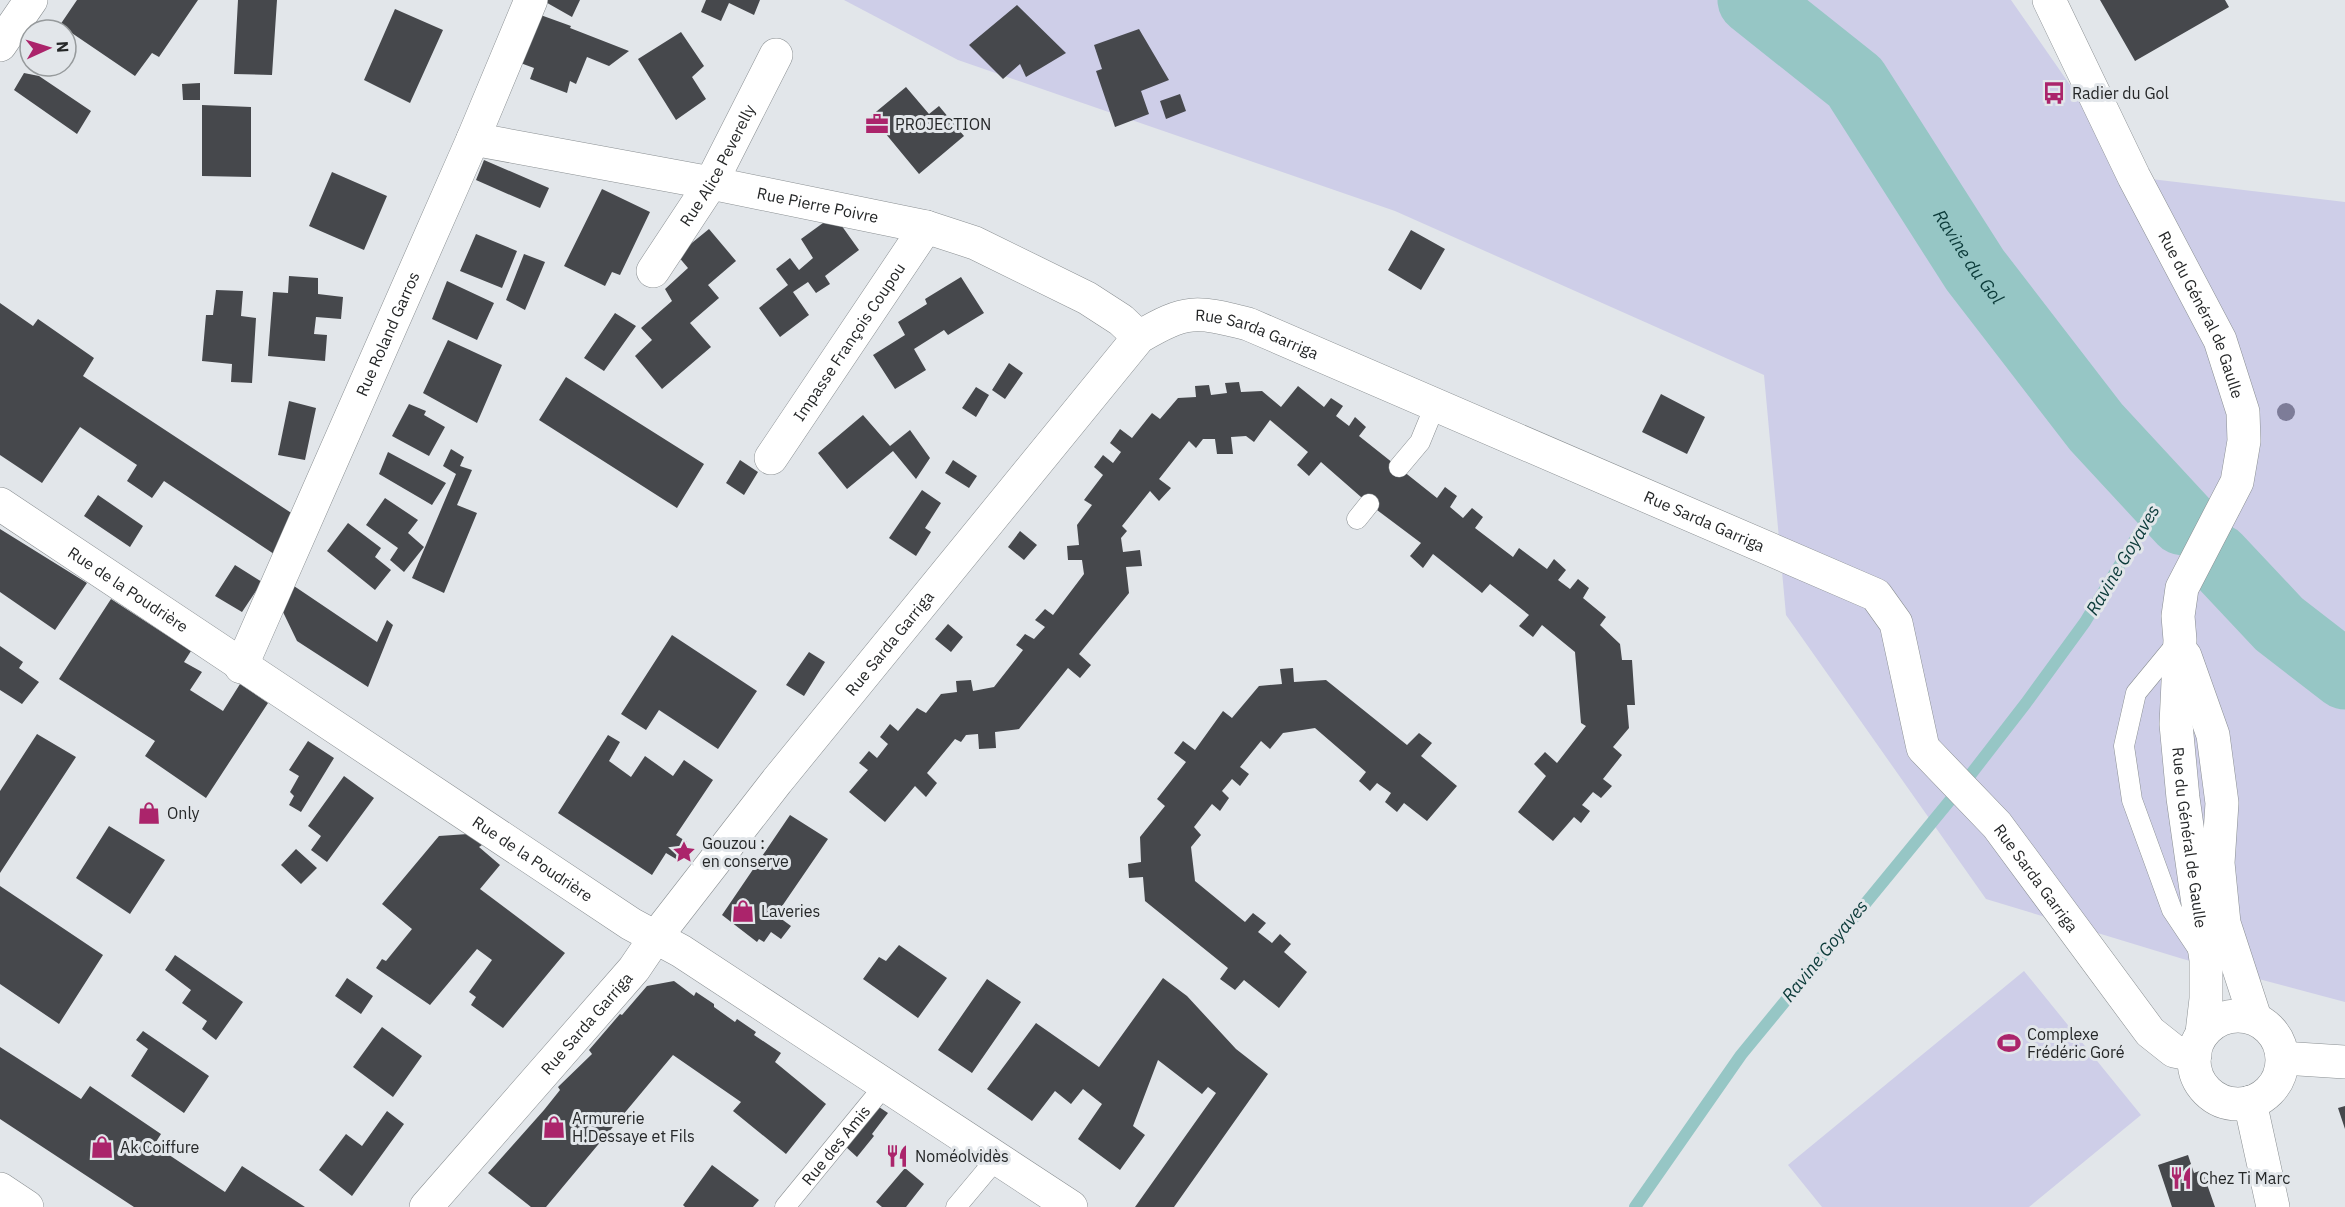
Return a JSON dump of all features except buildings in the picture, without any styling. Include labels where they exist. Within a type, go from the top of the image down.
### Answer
[{"type":"street","points":[[0,45],[31,0]]},
{"type":"street","name":"Rue Roland Garros","points":[[241,666],[473,138],[531,0]]},
{"type":"street","name":"Rue du Général de Gaulle","points":[[2049,0],[2134,177],[2220,340],[2243,412],[2244,441],[2236,482],[2182,588],[2178,616],[2180,640],[2176,724],[2183,798],[2206,960],[2206,999],[2199,1044]]},
{"type":"street","name":"Rue Alice Peverelly","points":[[653,270],[711,183],[776,55]]},
{"type":"street","name":"Rue Pierre Poivre","points":[[473,138],[926,227],[975,243],[1087,298],[1120,320],[1139,337]]},
{"type":"street","name":"Impasse François Coupou","points":[[771,458],[926,227]]},
{"type":"street","name":"Rue Sarda Garriga","points":[[426,1207],[634,969],[655,938],[777,781],[1139,337],[1176,317],[1203,313],[1248,324],[1876,595],[1896,623],[1923,748],[1997,825],[2151,1032],[2174,1051],[2199,1044]]},
{"type":"street","name":"Rue de la Poudrière","points":[[0,504],[631,924],[681,951],[1071,1207]]},
{"type":"street","name":"Rue du Général de Gaulle","points":[[2180,640],[2213,735],[2222,803],[2218,863],[2224,923],[2255,1018]]},
{"type":"street","points":[[2241,1015],[2255,1018],[2268,1026],[2277,1038],[2283,1058],[2278,1081],[2257,1100],[2243,1104],[2229,1103],[2215,1098],[2204,1088],[2196,1075],[2199,1044],[2212,1023],[2226,1016],[2241,1015]]},
{"type":"street","points":[[2283,1058],[2345,1062]]},
{"type":"street","points":[[2250,1102],[2273,1207]]},
{"type":"street","points":[[0,1189],[27,1207]]},
{"type":"lane","points":[[1399,467],[1420,442],[1436,404]]},
{"type":"lane","points":[[2180,640],[2136,693],[2124,746],[2132,800],[2172,910],[2206,960]]},
{"type":"lane","name":"Rue des Amis","points":[[786,1207],[885,1085]]},
{"type":"lane","points":[[956,1207],[997,1158]]},
{"type":"shaded area","points":[[844,0],[2011,0],[2134,177],[2345,202],[2345,1002],[2183,959],[1986,899],[1786,615],[1764,375],[1395,211],[958,60]]},
{"type":"shaded area","name":"Complexe Frédéric Goré","points":[[2024,971],[2141,1115],[2029,1207],[1822,1207],[1788,1165]]},
{"type":"waterway","name":"Ravine du Gol","points":[[1752,0],[1855,82],[1975,270],[2096,427],[2183,521]]},
{"type":"waterway","name":"Ravine Goyaves","points":[[1635,1207],[1741,1055],[1961,787],[2026,703],[2085,622],[2161,497]]},
{"type":"waterway","name":"Ravine du Gol","points":[[2217,558],[2279,624],[2345,675]]},
{"type":"place","name":"Radier du Gol","points":[[2054,93]]},
{"type":"place","name":"PROJECTION","points":[[877,124]]},
{"type":"place","name":"Only","points":[[149,813]]},
{"type":"place","name":"Gouzou : en conserve","points":[[684,852]]},
{"type":"place","name":"Laveries","points":[[743,911]]},
{"type":"place","name":"Complexe Frédéric Goré","points":[[2009,1043]]},
{"type":"place","name":"Armurerie H.Dessaye et Fils","points":[[554,1127]]},
{"type":"place","name":"Ak Coiffure","points":[[102,1147]]},
{"type":"place","name":"Noméolvidès","points":[[897,1156]]},
{"type":"place","name":"Chez Ti Marc","points":[[2181,1178]]}]
